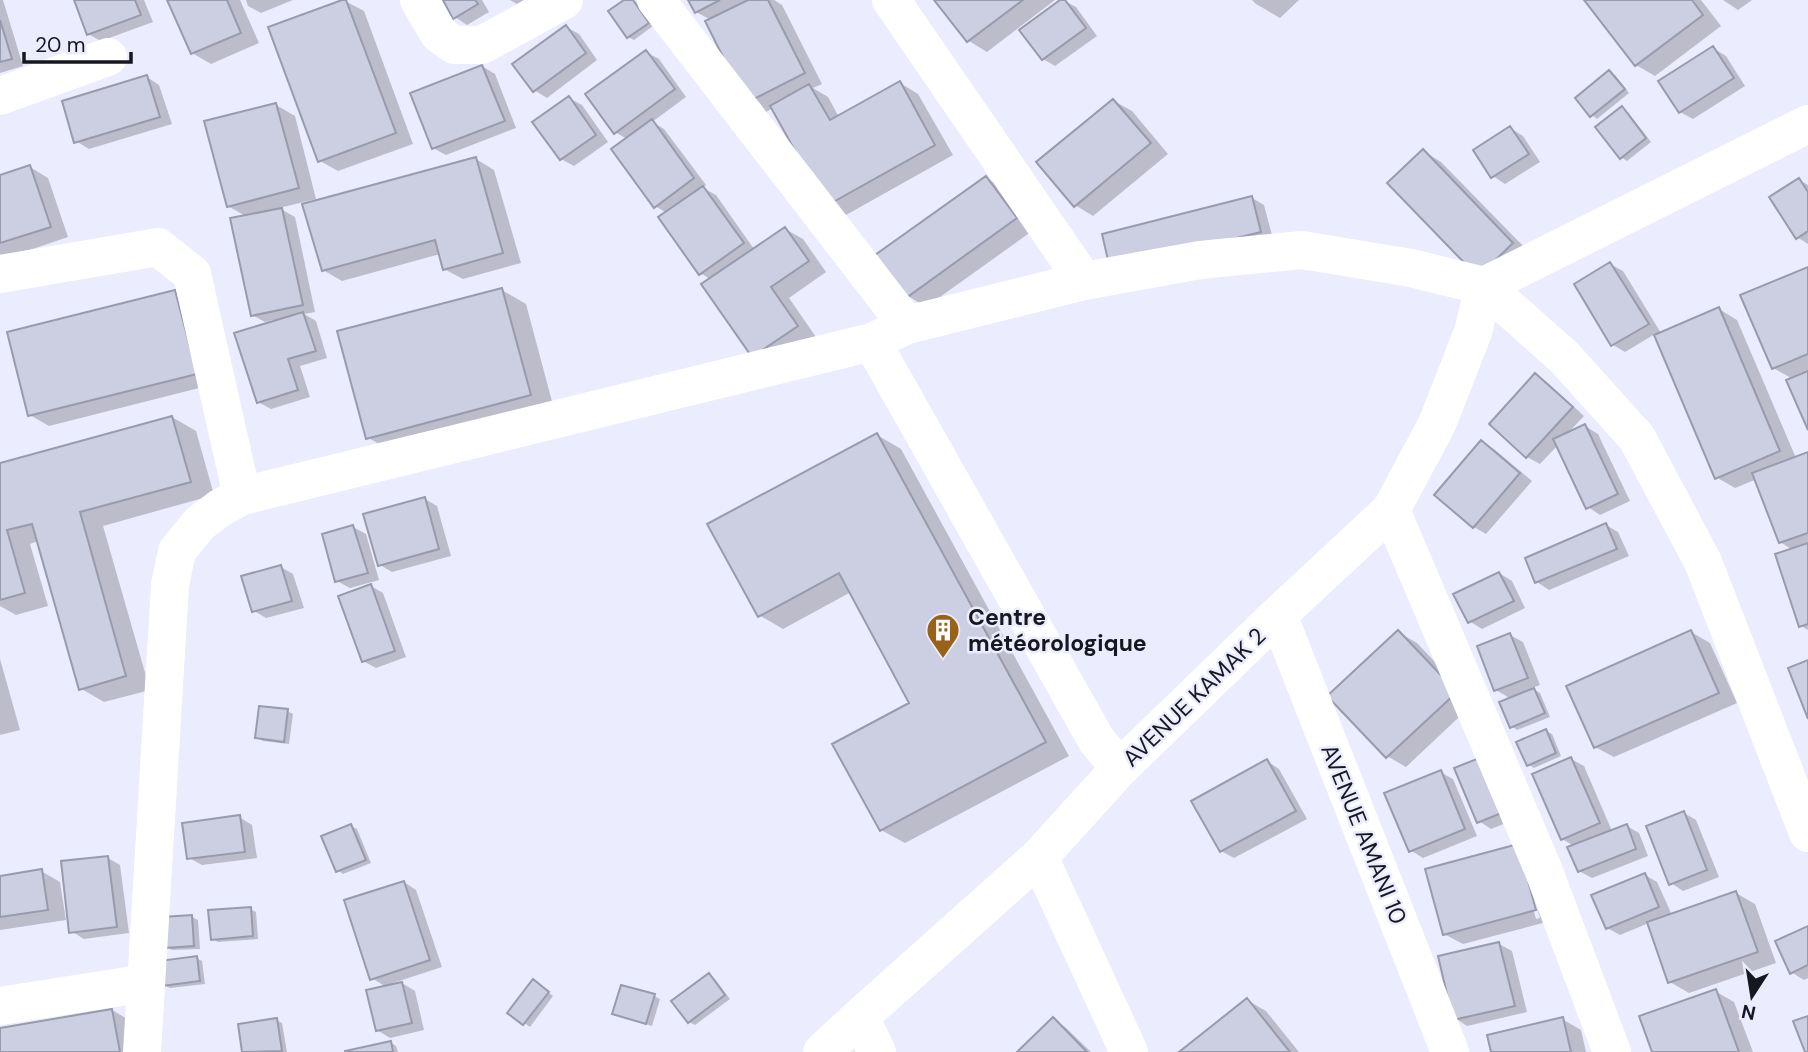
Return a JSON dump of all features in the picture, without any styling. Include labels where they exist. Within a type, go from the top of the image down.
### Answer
[{"type":"street","points":[[419,0],[439,34],[454,45],[482,45],[564,0]]},
{"type":"street","points":[[656,0],[907,325]]},
{"type":"street","points":[[891,0],[1084,281]]},
{"type":"street","points":[[0,96],[108,57]]},
{"type":"street","points":[[1484,286],[1808,124]]},
{"type":"street","points":[[0,274],[158,247],[192,274],[242,496]]},
{"type":"street","points":[[142,1052],[170,584],[177,551],[200,523],[220,508],[242,496],[872,342],[907,325],[1084,281],[1199,260],[1302,250],[1410,268],[1484,286],[1564,357],[1637,438],[1703,562],[1808,833]]},
{"type":"street","name":"AVENUE KAMAK 2","points":[[822,1052],[1040,857],[1120,768],[1391,510],[1437,424],[1472,332],[1484,286]]},
{"type":"street","points":[[872,342],[1097,741],[1120,768]]},
{"type":"street","points":[[1391,510],[1543,869],[1612,1052]]},
{"type":"street","name":"AVENUE AMANI 10","points":[[1278,615],[1450,1052]]},
{"type":"street","points":[[1040,857],[1129,1052]]},
{"type":"street","points":[[0,1006],[146,983]]},
{"type":"street","points":[[860,1017],[877,1052]]},
{"type":"building","points":[[74,0],[135,0],[141,15],[87,35]]},
{"type":"building","points":[[167,0],[227,0],[241,33],[191,54]]},
{"type":"building","points":[[346,0],[396,133],[318,162],[268,27]]},
{"type":"building","points":[[443,0],[475,0],[478,4],[453,19]]},
{"type":"building","points":[[624,0],[633,0],[649,23],[627,38],[608,11]]},
{"type":"building","points":[[688,0],[720,0],[695,13]]},
{"type":"building","points":[[748,0],[768,0],[805,73],[746,103],[705,21]]},
{"type":"building","points":[[934,0],[1023,0],[967,42]]},
{"type":"building","points":[[1060,0],[1065,0],[1086,28],[1042,60],[1019,30]]},
{"type":"building","points":[[1584,0],[1692,0],[1703,15],[1635,66]]},
{"type":"building","points":[[0,20],[12,59],[0,62]]},
{"type":"building","points":[[566,25],[586,53],[533,92],[512,64]]},
{"type":"building","points":[[1713,46],[1734,78],[1679,113],[1658,81]]},
{"type":"building","points":[[646,50],[675,89],[614,134],[585,94]]},
{"type":"building","points":[[482,65],[505,121],[432,149],[410,93]]},
{"type":"building","points":[[1609,70],[1625,89],[1590,117],[1575,98]]},
{"type":"building","points":[[147,75],[160,117],[74,143],[62,101]]},
{"type":"building","points":[[900,81],[935,145],[826,206],[770,106],[809,84],[830,120]]},
{"type":"building","points":[[569,96],[596,135],[560,160],[532,122]]},
{"type":"building","points":[[1113,99],[1151,143],[1074,207],[1036,162]]},
{"type":"building","points":[[276,103],[299,188],[227,207],[204,121]]},
{"type":"building","points":[[1622,106],[1646,138],[1620,159],[1595,127]]},
{"type":"building","points":[[652,119],[694,178],[654,208],[611,149]]},
{"type":"building","points":[[1510,126],[1529,154],[1491,178],[1473,150]]},
{"type":"building","points":[[1423,149],[1513,243],[1478,277],[1387,183]]},
{"type":"building","points":[[476,157],[503,253],[443,270],[435,240],[322,271],[302,204]]},
{"type":"building","points":[[30,165],[51,227],[0,243],[0,175]]},
{"type":"building","points":[[986,176],[1017,218],[906,298],[875,255]]},
{"type":"building","points":[[1799,178],[1808,192],[1808,231],[1796,239],[1769,197]]},
{"type":"building","points":[[703,186],[744,243],[699,275],[658,217]]},
{"type":"building","points":[[1252,196],[1261,232],[1110,269],[1102,234]]},
{"type":"building","points":[[282,208],[303,305],[251,316],[230,218]]},
{"type":"building","points":[[785,227],[809,261],[771,287],[798,326],[752,357],[701,284]]},
{"type":"building","points":[[1610,262],[1649,324],[1611,346],[1574,284]]},
{"type":"building","points":[[1808,267],[1808,354],[1772,369],[1740,295]]},
{"type":"building","points":[[502,288],[531,395],[366,439],[337,331]]},
{"type":"building","points":[[175,290],[197,374],[28,416],[7,332]]},
{"type":"building","points":[[1719,307],[1780,451],[1715,479],[1654,335]]},
{"type":"building","points":[[303,312],[316,351],[288,359],[298,390],[257,403],[234,333]]},
{"type":"building","points":[[1808,371],[1808,430],[1786,380]]},
{"type":"building","points":[[1535,373],[1573,407],[1526,458],[1489,424]]},
{"type":"building","points":[[172,416],[191,482],[80,512],[126,676],[79,690],[32,524],[7,530],[25,593],[0,600],[0,463]]},
{"type":"building","points":[[1585,424],[1618,494],[1586,509],[1553,439]]},
{"type":"building","name":"Centre météorologique","points":[[877,433],[1046,742],[880,831],[832,744],[909,703],[839,573],[758,617],[707,524]]},
{"type":"building","points":[[1481,440],[1520,473],[1473,528],[1434,495]]},
{"type":"building","points":[[1808,452],[1808,533],[1779,543],[1752,473]]},
{"type":"building","points":[[425,497],[439,549],[378,566],[363,514]]},
{"type":"building","points":[[1606,523],[1617,549],[1535,583],[1525,558]]},
{"type":"building","points":[[353,525],[368,573],[335,582],[322,534]]},
{"type":"building","points":[[1808,543],[1808,624],[1799,627],[1775,554]]},
{"type":"building","points":[[281,565],[292,601],[252,612],[241,576]]},
{"type":"building","points":[[1499,572],[1514,601],[1468,623],[1453,594]]},
{"type":"building","points":[[371,584],[395,651],[362,662],[338,596]]},
{"type":"building","points":[[1398,630],[1457,692],[1386,758],[1327,696]]},
{"type":"building","points":[[1691,630],[1719,693],[1594,748],[1566,686]]},
{"type":"building","points":[[1510,633],[1528,678],[1494,691],[1477,646]]},
{"type":"building","points":[[1808,660],[1808,719],[1788,668]]},
{"type":"building","points":[[1534,688],[1545,713],[1510,728],[1499,702]]},
{"type":"building","points":[[259,706],[288,709],[284,742],[255,738]]},
{"type":"building","points":[[1546,729],[1556,753],[1527,766],[1516,742]]},
{"type":"building","points":[[1487,755],[1509,810],[1477,823],[1454,768]]},
{"type":"building","points":[[1571,757],[1600,823],[1561,840],[1532,774]]},
{"type":"building","points":[[1267,759],[1296,811],[1220,852],[1191,801]]},
{"type":"building","points":[[1441,770],[1465,829],[1409,852],[1384,793]]},
{"type":"building","points":[[1684,811],[1707,870],[1669,885],[1646,826]]},
{"type":"building","points":[[240,815],[245,852],[187,859],[182,823]]},
{"type":"building","points":[[351,824],[366,860],[336,872],[321,836]]},
{"type":"building","points":[[1627,824],[1636,849],[1578,872],[1567,847]]},
{"type":"building","points":[[1518,844],[1536,910],[1443,935],[1425,869]]},
{"type":"building","points":[[108,856],[117,927],[69,933],[61,861]]},
{"type":"building","points":[[42,869],[48,910],[0,917],[0,876]]},
{"type":"building","points":[[1645,873],[1659,907],[1606,929],[1591,895]]},
{"type":"building","points":[[404,881],[430,960],[370,980],[344,900]]},
{"type":"building","points":[[1736,891],[1758,952],[1668,983],[1647,922]]},
{"type":"building","points":[[251,907],[253,936],[211,940],[208,910]]},
{"type":"building","points":[[192,915],[194,946],[165,948],[162,917]]},
{"type":"building","points":[[1808,926],[1808,965],[1790,974],[1775,941]]},
{"type":"building","points":[[1499,942],[1515,1006],[1453,1020],[1438,956]]},
{"type":"building","points":[[197,956],[200,981],[162,986],[159,961]]},
{"type":"building","points":[[709,973],[725,995],[688,1023],[671,1001]]},
{"type":"building","points":[[533,979],[549,992],[523,1025],[507,1013]]},
{"type":"building","points":[[402,982],[412,1023],[376,1031],[366,990]]},
{"type":"building","points":[[621,985],[655,994],[646,1024],[612,1014]]},
{"type":"building","points":[[1716,989],[1739,1052],[1652,1052],[1639,1016]]},
{"type":"building","points":[[1247,998],[1290,1052],[1179,1052]]},
{"type":"building","points":[[112,1009],[120,1052],[0,1052],[0,1028]]},
{"type":"building","points":[[1808,1016],[1808,1052],[1805,1052],[1793,1021]]},
{"type":"building","points":[[1053,1017],[1087,1052],[1017,1052]]},
{"type":"building","points":[[1563,1017],[1571,1052],[1491,1052],[1487,1035]]},
{"type":"building","points":[[277,1018],[282,1051],[242,1052],[238,1024]]},
{"type":"building","points":[[391,1041],[393,1052],[345,1052],[345,1051]]},
{"type":"place","name":"Centre météorologique","points":[[943,660]]}]
